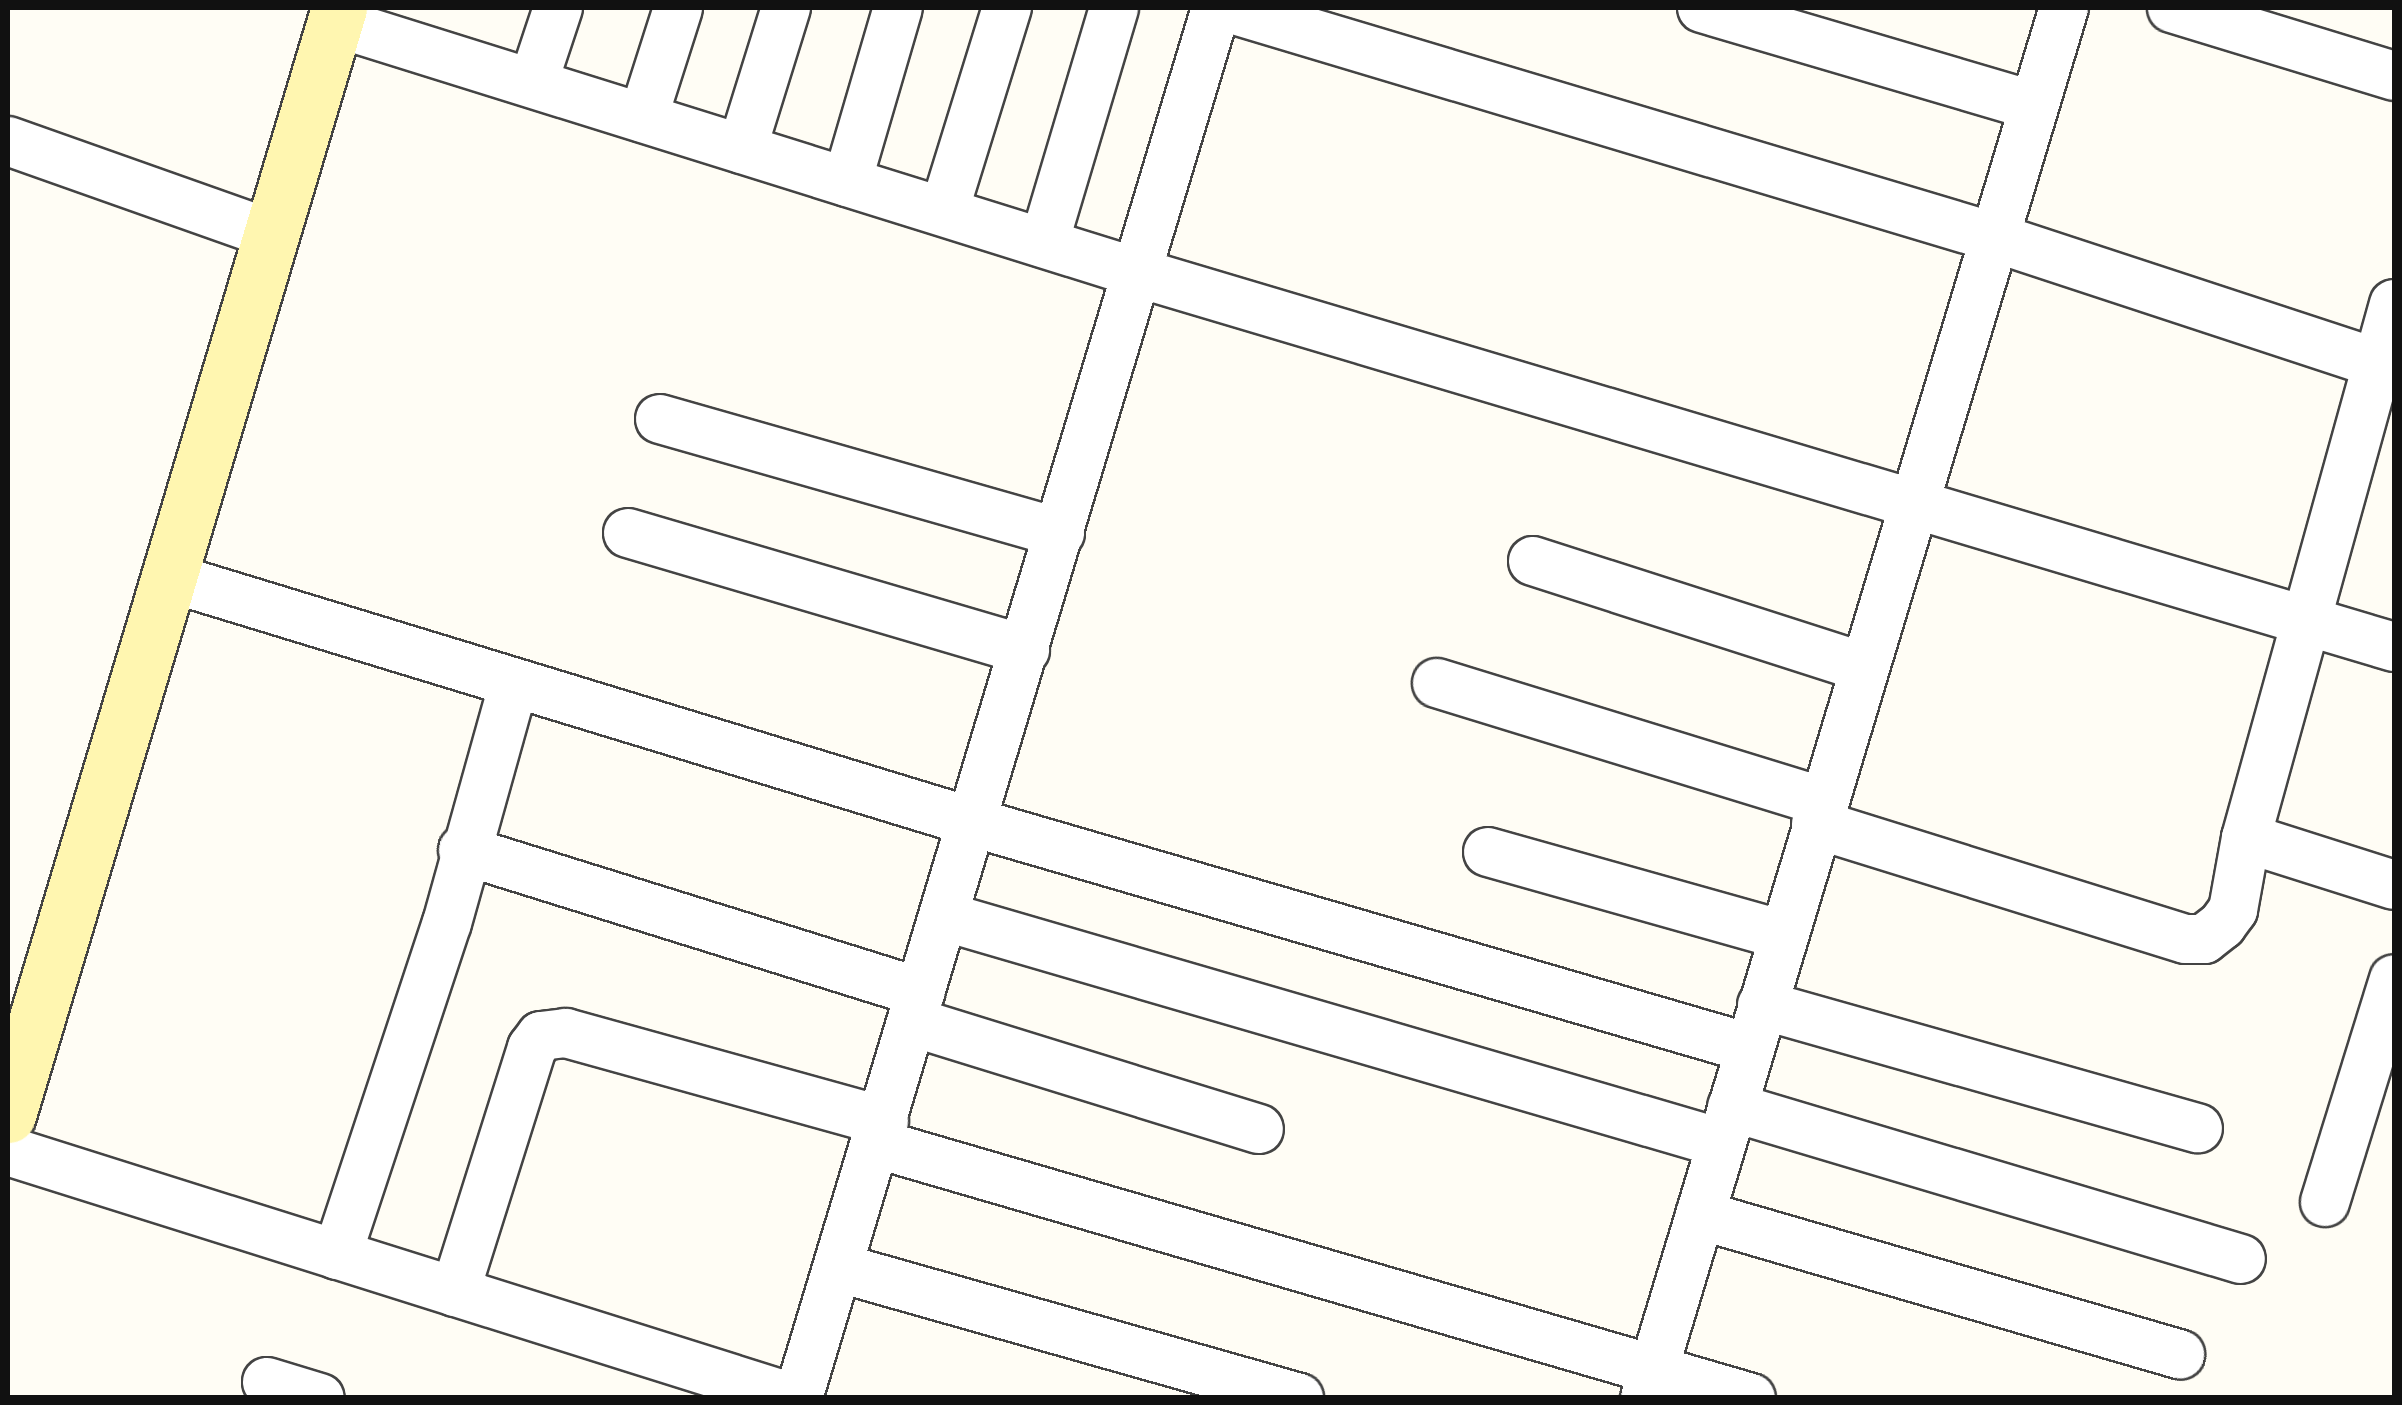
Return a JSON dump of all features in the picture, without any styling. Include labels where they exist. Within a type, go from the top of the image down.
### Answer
[{"type":"main road","points":[[8,1116],[337,15]]},
{"type":"street","points":[[533,84],[558,8]]},
{"type":"street","points":[[643,118],[678,8]]},
{"type":"street","points":[[742,149],[786,8]]},
{"type":"street","points":[[846,182],[898,8]]},
{"type":"street","points":[[944,211],[1007,8]]},
{"type":"street","points":[[1044,243],[1114,8]]},
{"type":"street","points":[[8,1151],[795,1398],[840,1268],[1060,533],[1132,271],[1216,8]]},
{"type":"street","points":[[1228,8],[1993,237],[2376,363]]},
{"type":"street","points":[[1702,8],[2034,106]]},
{"type":"street","points":[[1650,1382],[2064,8]]},
{"type":"street","points":[[2172,8],[2394,76]]},
{"type":"street","points":[[337,15],[533,84],[1132,271],[2394,648]]},
{"type":"street","points":[[8,140],[271,234]]},
{"type":"street","points":[[1438,683],[2186,939],[2204,939],[2233,910],[2246,838],[2394,304]]},
{"type":"street","points":[[660,418],[1060,533]]},
{"type":"street","points":[[628,532],[1025,650]]},
{"type":"street","points":[[1533,561],[1863,667]]},
{"type":"street","points":[[168,577],[972,822],[1756,1026],[2198,1128]]},
{"type":"street","points":[[337,1255],[447,924],[463,850],[514,683]]},
{"type":"street","points":[[2246,838],[2394,885]]},
{"type":"street","points":[[463,850],[1259,1129]]},
{"type":"street","points":[[1488,852],[1783,935]]},
{"type":"street","points":[[946,917],[2241,1259]]},
{"type":"street","points":[[2325,1202],[2394,979]]},
{"type":"street","points":[[455,1292],[532,1048],[541,1036],[566,1032],[1650,1382],[1751,1398]]},
{"type":"street","points":[[1700,1215],[2180,1354]]},
{"type":"street","points":[[840,1268],[1299,1398]]},
{"type":"street","points":[[267,1382],[320,1398]]}]
